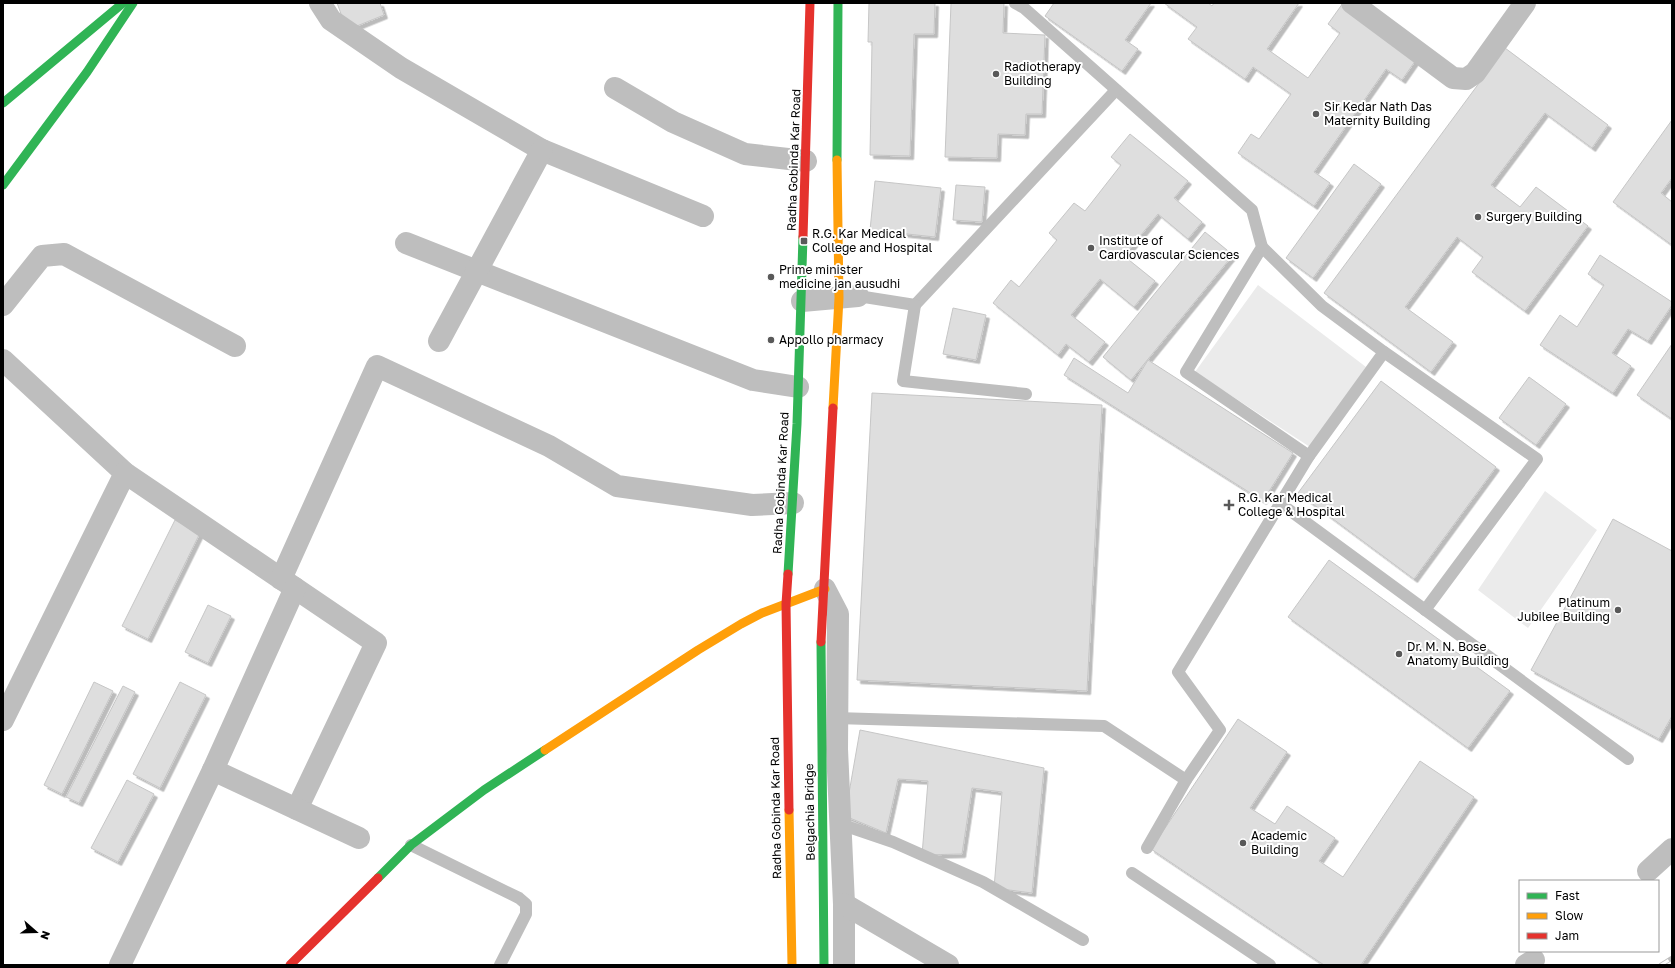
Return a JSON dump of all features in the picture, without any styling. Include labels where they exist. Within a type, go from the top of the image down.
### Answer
[{"type":"main road","points":[[3,103],[123,3]]},
{"type":"main road","points":[[3,185],[87,72],[132,3]]},
{"type":"main road","name":"Radha Gobinda Kar Road","points":[[792,965],[786,604],[793,503],[802,301],[810,3]]},
{"type":"main road","points":[[290,965],[411,845],[484,790],[698,650],[741,624],[825,589],[848,297],[837,164],[838,3]]},
{"type":"main road","name":"Belgachia Bridge","points":[[824,965],[820,660],[825,589]]},
{"type":"street","points":[[320,3],[331,20],[401,68],[542,150],[703,216]]},
{"type":"street","points":[[1352,3],[1453,78],[1466,79],[1475,73],[1525,3]]},
{"type":"street","points":[[615,88],[673,122],[745,154],[806,161]]},
{"type":"street","points":[[439,341],[542,150]]},
{"type":"street","points":[[406,243],[753,380],[798,387]]},
{"type":"street","points":[[3,305],[42,256],[64,254],[235,346]]},
{"type":"street","points":[[802,301],[848,297]]},
{"type":"street","points":[[3,360],[125,473],[376,643],[297,809]]},
{"type":"street","points":[[120,965],[213,770],[377,366],[549,446],[618,486],[752,505],[793,503]]},
{"type":"street","points":[[3,720],[125,473]]},
{"type":"street","points":[[825,589],[838,614],[836,718],[844,904],[844,965]]},
{"type":"street","points":[[213,770],[359,838]]},
{"type":"street","points":[[1648,870],[1672,849]]},
{"type":"street","points":[[844,904],[948,965]]},
{"type":"lane","points":[[1015,3],[1024,8],[1252,210],[1262,247],[1322,306],[1384,352],[1537,459],[1425,610]]},
{"type":"lane","points":[[1026,394],[903,381],[915,305],[1116,90]]},
{"type":"lane","points":[[1262,247],[1186,372],[1309,456]]},
{"type":"lane","points":[[848,297],[915,305]]},
{"type":"lane","points":[[1147,848],[1186,780],[1220,730],[1178,672],[1309,456],[1384,352]]},
{"type":"lane","points":[[1281,504],[1628,759]]},
{"type":"lane","points":[[836,718],[1104,726],[1186,780]]},
{"type":"lane","points":[[840,824],[893,842],[983,882],[1083,940]]},
{"type":"lane","points":[[411,845],[519,898],[526,904],[526,914],[500,965]]},
{"type":"lane","points":[[1132,873],[1270,965]]},
{"type":"shaded area","points":[[1258,285],[1366,367],[1310,447],[1195,372]]},
{"type":"shaded area","points":[[1545,491],[1597,530],[1528,628],[1478,590]]},
{"type":"building","points":[[337,3],[380,3],[384,15],[347,30]]},
{"type":"building","points":[[869,3],[935,3],[934,34],[914,34],[910,156],[870,155],[872,42],[868,42]]},
{"type":"building","name":"Radiotherapy Building","points":[[951,3],[1004,3],[1003,33],[1045,35],[1042,114],[1026,114],[1025,135],[998,134],[997,158],[945,157]]},
{"type":"building","points":[[1054,3],[1151,3],[1125,40],[1138,49],[1122,71],[1045,16]]},
{"type":"building","name":"Sir Kedar Nath Das Maternity Building","points":[[1164,3],[1208,3],[1212,6],[1214,3],[1299,3],[1267,49],[1308,78],[1340,33],[1328,24],[1343,3],[1418,57],[1402,80],[1386,69],[1314,172],[1330,183],[1314,206],[1238,153],[1251,134],[1259,139],[1291,94],[1253,67],[1245,79],[1188,39],[1197,27]]},
{"type":"building","name":"Surgery Building","points":[[1505,48],[1608,125],[1592,148],[1545,113],[1491,185],[1520,207],[1536,187],[1588,226],[1525,311],[1472,272],[1483,257],[1457,237],[1405,307],[1453,342],[1431,372],[1324,293]]},
{"type":"building","points":[[1672,120],[1672,178],[1661,193],[1672,202],[1672,245],[1613,202]]},
{"type":"building","name":"Institute of Cardiovascular Sciences","points":[[1130,134],[1188,181],[1174,198],[1202,222],[1188,239],[1158,214],[1124,256],[1155,281],[1134,307],[1100,279],[1071,315],[1105,342],[1089,362],[1066,344],[1058,355],[993,303],[1011,280],[1019,287],[1057,240],[1049,233],[1074,203],[1085,211],[1121,165],[1111,157]]},
{"type":"building","points":[[1354,164],[1381,184],[1313,278],[1286,258]]},
{"type":"building","points":[[875,181],[941,188],[935,237],[870,230]]},
{"type":"building","points":[[956,185],[985,187],[982,222],[953,220]]},
{"type":"building","points":[[1205,232],[1233,255],[1131,380],[1103,357]]},
{"type":"building","points":[[1600,255],[1672,302],[1672,305],[1648,341],[1628,329],[1612,353],[1631,366],[1613,393],[1540,345],[1560,315],[1577,327],[1604,285],[1588,274]]},
{"type":"building","points":[[953,308],[986,315],[976,360],[943,354]]},
{"type":"building","points":[[1672,344],[1672,419],[1637,395]]},
{"type":"building","points":[[1074,358],[1128,393],[1148,360],[1293,453],[1263,501],[1064,375]]},
{"type":"building","points":[[1529,377],[1566,404],[1536,445],[1499,418]]},
{"type":"building","points":[[1381,381],[1496,467],[1414,579],[1298,493]]},
{"type":"building","points":[[872,393],[1102,405],[1087,691],[857,680]]},
{"type":"building","name":"Platinum Jubilee Building","points":[[1613,519],[1672,551],[1672,716],[1659,739],[1531,670]]},
{"type":"building","points":[[175,520],[200,533],[148,639],[122,626]]},
{"type":"building","name":"Dr. M. N. Bose Anatomy Building","points":[[1329,560],[1510,691],[1468,748],[1288,617]]},
{"type":"building","points":[[208,605],[231,616],[208,663],[185,652]]},
{"type":"building","points":[[94,682],[113,691],[62,794],[44,785]]},
{"type":"building","points":[[180,682],[206,695],[160,788],[133,774]]},
{"type":"building","points":[[123,686],[135,692],[79,803],[66,797]]},
{"type":"building","name":"Academic Building","points":[[1238,719],[1287,752],[1250,808],[1275,824],[1287,806],[1335,838],[1319,861],[1343,877],[1420,761],[1474,797],[1361,965],[1324,965],[1151,849]]},
{"type":"building","points":[[860,730],[1044,768],[1032,893],[994,888],[1002,792],[972,788],[962,854],[922,855],[928,781],[898,779],[886,833],[845,816]]},
{"type":"building","points":[[127,780],[154,794],[118,862],[91,848]]},
{"type":"railway","points":[[1661,965],[1672,958]]},
{"type":"traffic: fast","points":[[3,103],[123,3]]},
{"type":"traffic: fast","points":[[3,185],[87,72],[133,3]]},
{"type":"traffic: fast","points":[[837,160],[838,3]]},
{"type":"traffic: fast","points":[[788,574],[797,424],[803,237]]},
{"type":"traffic: fast","points":[[821,642],[824,965]]},
{"type":"traffic: fast","points":[[378,878],[411,845],[484,790],[545,750]]},
{"type":"traffic: slow","points":[[833,408],[839,298],[837,160]]},
{"type":"traffic: slow","points":[[545,750],[698,650],[741,624],[762,613],[825,589]]},
{"type":"traffic: slow","points":[[789,810],[792,965]]},
{"type":"traffic: jam","points":[[803,237],[810,3]]},
{"type":"traffic: jam","points":[[821,642],[833,408]]},
{"type":"traffic: jam","points":[[788,574],[786,604],[789,810]]},
{"type":"traffic: jam","points":[[290,965],[378,878]]},
{"type":"place","name":"Radiotherapy Building","points":[[996,74]]},
{"type":"place","name":"Sir Kedar Nath Das Maternity Building","points":[[1316,114]]},
{"type":"place","name":"Surgery Building","points":[[1478,217]]},
{"type":"place","name":"R.G. Kar Medical College and Hospital","points":[[804,241]]},
{"type":"place","name":"Institute of Cardiovascular Sciences","points":[[1091,248]]},
{"type":"place","name":"Prime minister medicine jan ausudhi","points":[[771,277]]},
{"type":"place","name":"Appollo pharmacy","points":[[771,340]]},
{"type":"place","name":"R.G. Kar Medical College & Hospital","points":[[1229,505]]},
{"type":"place","name":"Platinum Jubilee Building","points":[[1618,610]]},
{"type":"place","name":"Dr. M. N. Bose Anatomy Building","points":[[1399,654]]},
{"type":"place","name":"Academic Building","points":[[1243,843]]}]
